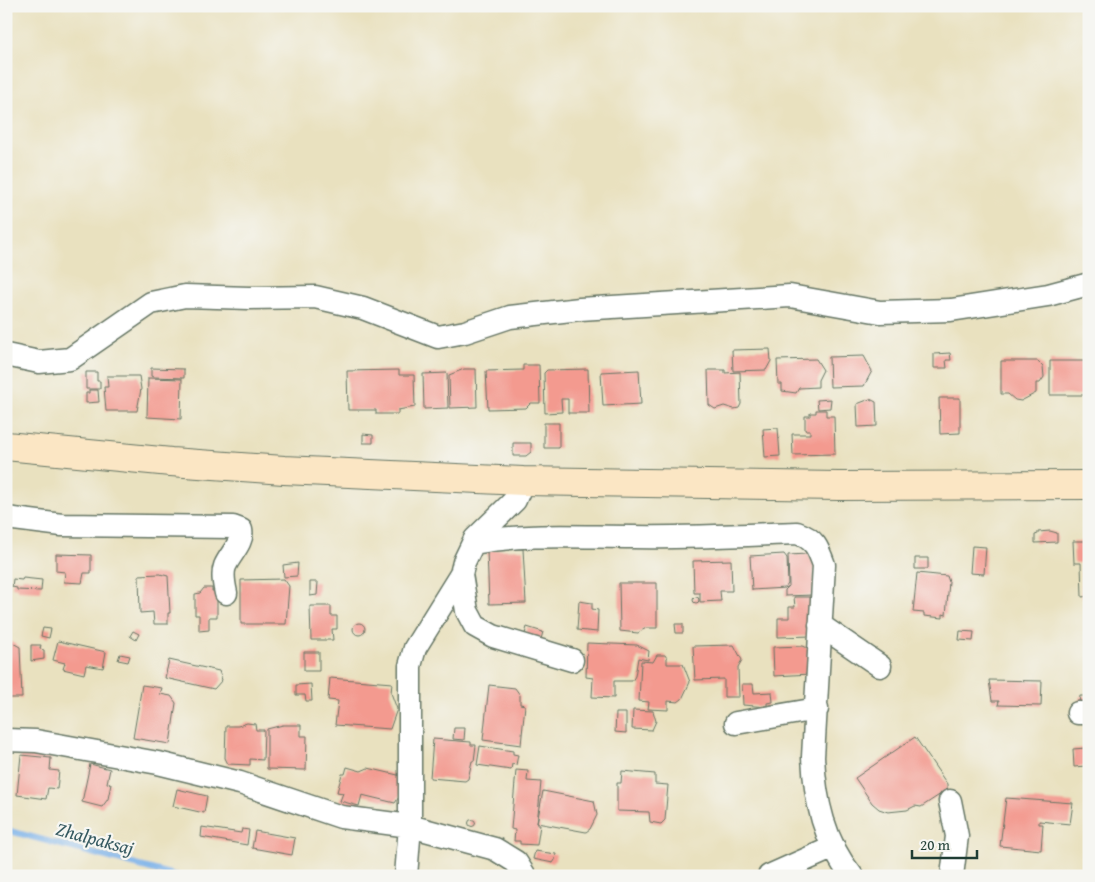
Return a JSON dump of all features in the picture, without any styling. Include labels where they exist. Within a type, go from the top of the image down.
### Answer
[{"type":"main road","points":[[6,446],[284,470],[523,481],[829,486],[1089,485]]},
{"type":"street","points":[[6,355],[39,362],[70,359],[151,303],[185,296],[249,298],[315,297],[363,308],[438,337],[464,332],[510,317],[580,309],[790,296],[880,312],[952,310],[1048,295],[1089,284]]},
{"type":"street","points":[[523,481],[515,500],[473,543],[464,562],[462,574],[467,611],[475,626],[493,636],[572,660]]},
{"type":"street","points":[[6,518],[62,525],[233,527],[241,530],[242,538],[225,566],[226,593]]},
{"type":"street","points":[[473,543],[502,537],[549,536],[662,538],[797,533],[809,537],[816,544],[824,565],[814,757],[815,788],[823,823],[834,847],[852,876]]},
{"type":"street","points":[[406,876],[410,826],[410,666],[415,648],[462,574]]},
{"type":"street","points":[[820,625],[880,666]]},
{"type":"street","points":[[736,723],[817,709]]},
{"type":"street","points":[[6,740],[36,740],[158,763],[240,783],[341,818],[410,826],[495,849],[516,862],[524,876]]},
{"type":"street","points":[[950,801],[957,836],[952,876]]},
{"type":"street","points":[[769,876],[834,847]]},
{"type":"building","points":[[770,349],[771,361],[766,370],[733,371],[732,350]]},
{"type":"building","points":[[950,353],[951,360],[946,360],[947,368],[934,368],[934,354]]},
{"type":"building","points":[[864,356],[872,371],[864,386],[830,387],[829,357]]},
{"type":"building","points":[[816,359],[823,370],[818,380],[818,387],[799,388],[796,393],[782,391],[782,384],[778,384],[777,360]]},
{"type":"building","points":[[1001,361],[1038,361],[1043,366],[1044,377],[1040,383],[1036,383],[1036,393],[1021,401],[1015,400],[1008,394],[1001,394]]},
{"type":"building","points":[[1050,361],[1089,361],[1089,395],[1050,395]]},
{"type":"building","points":[[523,365],[539,365],[540,403],[531,403],[526,408],[488,409],[486,371],[523,370]]},
{"type":"building","points":[[151,368],[184,369],[184,378],[153,377],[151,376]]},
{"type":"building","points":[[464,369],[476,369],[477,407],[450,408],[449,375]]},
{"type":"building","points":[[588,369],[589,413],[568,413],[568,399],[561,399],[562,412],[545,413],[544,373],[547,370]]},
{"type":"building","points":[[399,370],[399,375],[414,375],[415,407],[398,410],[398,414],[376,414],[376,410],[348,410],[347,371]]},
{"type":"building","points":[[639,370],[641,404],[603,406],[601,372]]},
{"type":"building","points":[[708,370],[725,370],[725,373],[740,372],[741,404],[739,408],[734,409],[724,406],[715,409],[709,405]]},
{"type":"building","points":[[86,372],[97,372],[97,381],[100,381],[100,389],[86,389]]},
{"type":"building","points":[[447,373],[448,408],[424,409],[423,374]]},
{"type":"building","points":[[107,376],[139,376],[141,389],[137,411],[106,411],[104,387],[108,387]]},
{"type":"building","points":[[148,378],[182,379],[181,419],[147,417]]},
{"type":"building","points":[[89,390],[98,390],[99,402],[86,403],[86,393],[89,393]]},
{"type":"building","points":[[939,398],[960,398],[960,433],[940,434]]},
{"type":"building","points":[[831,399],[830,408],[818,409],[817,400]]},
{"type":"building","points":[[870,399],[876,402],[877,426],[858,427],[857,404]]},
{"type":"building","points":[[816,410],[826,410],[826,416],[834,416],[835,454],[793,455],[792,434],[810,434],[810,430],[805,430],[805,416],[810,416],[810,413],[816,413]]},
{"type":"building","points":[[544,423],[559,423],[559,448],[544,448]]},
{"type":"building","points":[[778,428],[780,456],[765,457],[763,429]]},
{"type":"building","points":[[363,434],[373,435],[373,443],[363,443]]},
{"type":"building","points":[[513,443],[531,443],[531,452],[526,456],[513,456]]},
{"type":"building","points":[[1050,531],[1057,533],[1057,542],[1035,543],[1035,535],[1038,532]]},
{"type":"building","points":[[1073,541],[1089,541],[1089,596],[1082,597],[1081,563],[1074,563]]},
{"type":"building","points":[[972,546],[986,547],[984,574],[970,573]]},
{"type":"building","points":[[523,549],[526,603],[489,604],[487,550]]},
{"type":"building","points":[[56,554],[91,555],[91,573],[84,573],[82,583],[64,582],[65,572],[56,571]]},
{"type":"building","points":[[784,554],[787,558],[788,584],[785,588],[752,590],[750,556]]},
{"type":"building","points":[[808,554],[815,566],[813,595],[785,596],[785,590],[789,586],[788,555]]},
{"type":"building","points":[[915,558],[928,558],[928,569],[915,569]]},
{"type":"building","points":[[731,560],[732,591],[720,591],[721,601],[700,602],[700,593],[694,593],[693,561]]},
{"type":"building","points":[[298,563],[297,576],[284,577],[283,565]]},
{"type":"building","points":[[917,573],[947,576],[949,582],[946,615],[943,614],[943,618],[924,616],[924,613],[913,612]]},
{"type":"building","points":[[160,574],[168,576],[170,613],[168,613],[168,624],[154,624],[153,612],[140,613],[139,575]]},
{"type":"building","points":[[23,578],[42,580],[41,591],[17,590],[17,588],[12,587],[13,579],[22,580]]},
{"type":"building","points":[[284,579],[289,586],[286,624],[241,624],[241,580]]},
{"type":"building","points":[[310,582],[318,582],[317,595],[310,596]]},
{"type":"building","points":[[619,583],[657,583],[657,628],[646,628],[638,633],[620,631]]},
{"type":"building","points":[[204,588],[212,588],[212,591],[217,591],[217,617],[209,617],[209,630],[199,631],[199,615],[195,615],[195,594],[200,593]]},
{"type":"building","points":[[696,597],[699,600],[696,603],[693,600]]},
{"type":"building","points":[[794,597],[812,597],[813,636],[778,637],[778,618],[789,618],[789,607],[795,607]]},
{"type":"building","points":[[579,601],[592,603],[592,609],[598,610],[597,632],[577,630]]},
{"type":"building","points":[[310,606],[331,606],[331,616],[337,616],[337,629],[332,629],[333,640],[311,640]]},
{"type":"building","points":[[357,623],[361,623],[365,629],[361,635],[357,635],[353,631],[353,627]]},
{"type":"building","points":[[675,624],[683,624],[683,633],[676,633]]},
{"type":"building","points":[[527,627],[543,632],[541,639],[525,634]]},
{"type":"building","points":[[43,628],[51,629],[49,638],[41,636]]},
{"type":"building","points":[[133,631],[139,634],[136,640],[130,636]]},
{"type":"building","points":[[960,631],[974,632],[973,641],[959,640]]},
{"type":"building","points":[[58,641],[106,652],[103,668],[86,665],[84,674],[63,669],[65,663],[53,660]]},
{"type":"building","points":[[11,642],[20,647],[22,698],[6,698],[6,643]]},
{"type":"building","points":[[587,643],[637,645],[649,651],[648,660],[638,658],[635,676],[632,681],[614,681],[614,698],[592,697],[593,678],[586,677]]},
{"type":"building","points":[[31,645],[41,645],[40,649],[44,650],[44,659],[31,661]]},
{"type":"building","points":[[734,645],[742,660],[738,667],[739,697],[724,697],[724,679],[695,680],[693,646]]},
{"type":"building","points":[[803,646],[810,649],[811,674],[774,676],[773,647]]},
{"type":"building","points":[[304,652],[319,652],[319,671],[304,671]]},
{"type":"building","points":[[120,654],[130,656],[128,662],[118,660]]},
{"type":"building","points":[[657,655],[665,655],[667,664],[683,664],[690,682],[682,699],[678,702],[668,701],[668,710],[648,709],[649,702],[639,701],[641,661],[653,662]]},
{"type":"building","points":[[169,660],[219,671],[222,680],[214,689],[165,678]]},
{"type":"building","points":[[330,678],[392,683],[391,693],[397,709],[390,729],[335,725],[338,701],[328,700]]},
{"type":"building","points":[[989,680],[1042,681],[1041,706],[998,705],[999,701],[992,701]]},
{"type":"building","points":[[311,684],[312,701],[306,701],[305,695],[296,695],[296,685]]},
{"type":"building","points":[[742,684],[753,684],[754,693],[772,692],[773,702],[767,703],[767,707],[743,705]]},
{"type":"building","points":[[142,685],[162,688],[160,694],[171,696],[176,703],[170,744],[133,738]]},
{"type":"building","points":[[489,685],[515,688],[520,695],[520,704],[525,705],[521,745],[483,740]]},
{"type":"building","points":[[1080,696],[1089,696],[1089,704],[1079,704]]},
{"type":"building","points":[[633,710],[653,711],[656,721],[652,730],[632,729]]},
{"type":"building","points":[[616,713],[626,713],[626,733],[615,732]]},
{"type":"building","points":[[247,723],[255,724],[256,730],[264,730],[263,760],[250,759],[250,765],[228,764],[225,758],[226,726],[238,726]]},
{"type":"building","points":[[283,725],[301,725],[301,736],[307,736],[306,770],[267,769],[267,729]]},
{"type":"building","points":[[454,728],[465,728],[464,740],[453,739]]},
{"type":"building","points":[[915,737],[947,784],[947,790],[921,807],[915,806],[907,810],[888,812],[879,809],[872,803],[855,778]]},
{"type":"building","points":[[433,739],[471,742],[471,745],[476,745],[474,761],[472,761],[468,779],[465,781],[430,778]]},
{"type":"building","points":[[480,746],[513,751],[513,754],[518,755],[516,765],[512,764],[511,770],[477,765]]},
{"type":"building","points":[[1086,748],[1086,766],[1074,767],[1073,749]]},
{"type":"building","points":[[21,755],[51,758],[50,770],[59,771],[57,789],[48,788],[46,799],[17,795]]},
{"type":"building","points":[[90,764],[110,769],[107,783],[111,784],[108,799],[102,807],[82,802]]},
{"type":"building","points":[[347,767],[361,771],[368,768],[402,776],[403,791],[395,803],[362,795],[359,806],[340,801],[343,793],[337,792],[342,774],[345,774]]},
{"type":"building","points":[[516,770],[528,771],[527,781],[541,782],[537,825],[540,825],[537,845],[520,844],[520,841],[514,841],[515,830],[511,829]]},
{"type":"building","points":[[622,771],[655,774],[655,784],[668,785],[665,820],[661,824],[650,822],[649,812],[617,811],[617,783],[621,783]]},
{"type":"building","points":[[177,789],[207,796],[204,813],[173,806]]},
{"type":"building","points":[[543,791],[594,801],[597,815],[590,829],[586,832],[537,823]]},
{"type":"building","points":[[1006,798],[1073,803],[1070,824],[1039,821],[1039,824],[1043,824],[1041,850],[1000,846]]},
{"type":"building","points":[[472,819],[476,823],[472,827],[468,823]]},
{"type":"building","points":[[202,827],[241,833],[242,829],[249,830],[247,845],[201,837]]},
{"type":"building","points":[[255,831],[295,838],[292,855],[252,848]]},
{"type":"building","points":[[535,851],[556,854],[555,860],[553,863],[533,859]]},
{"type":"waterway","name":"Zhalpaksaj","points":[[6,830],[177,876]]}]
